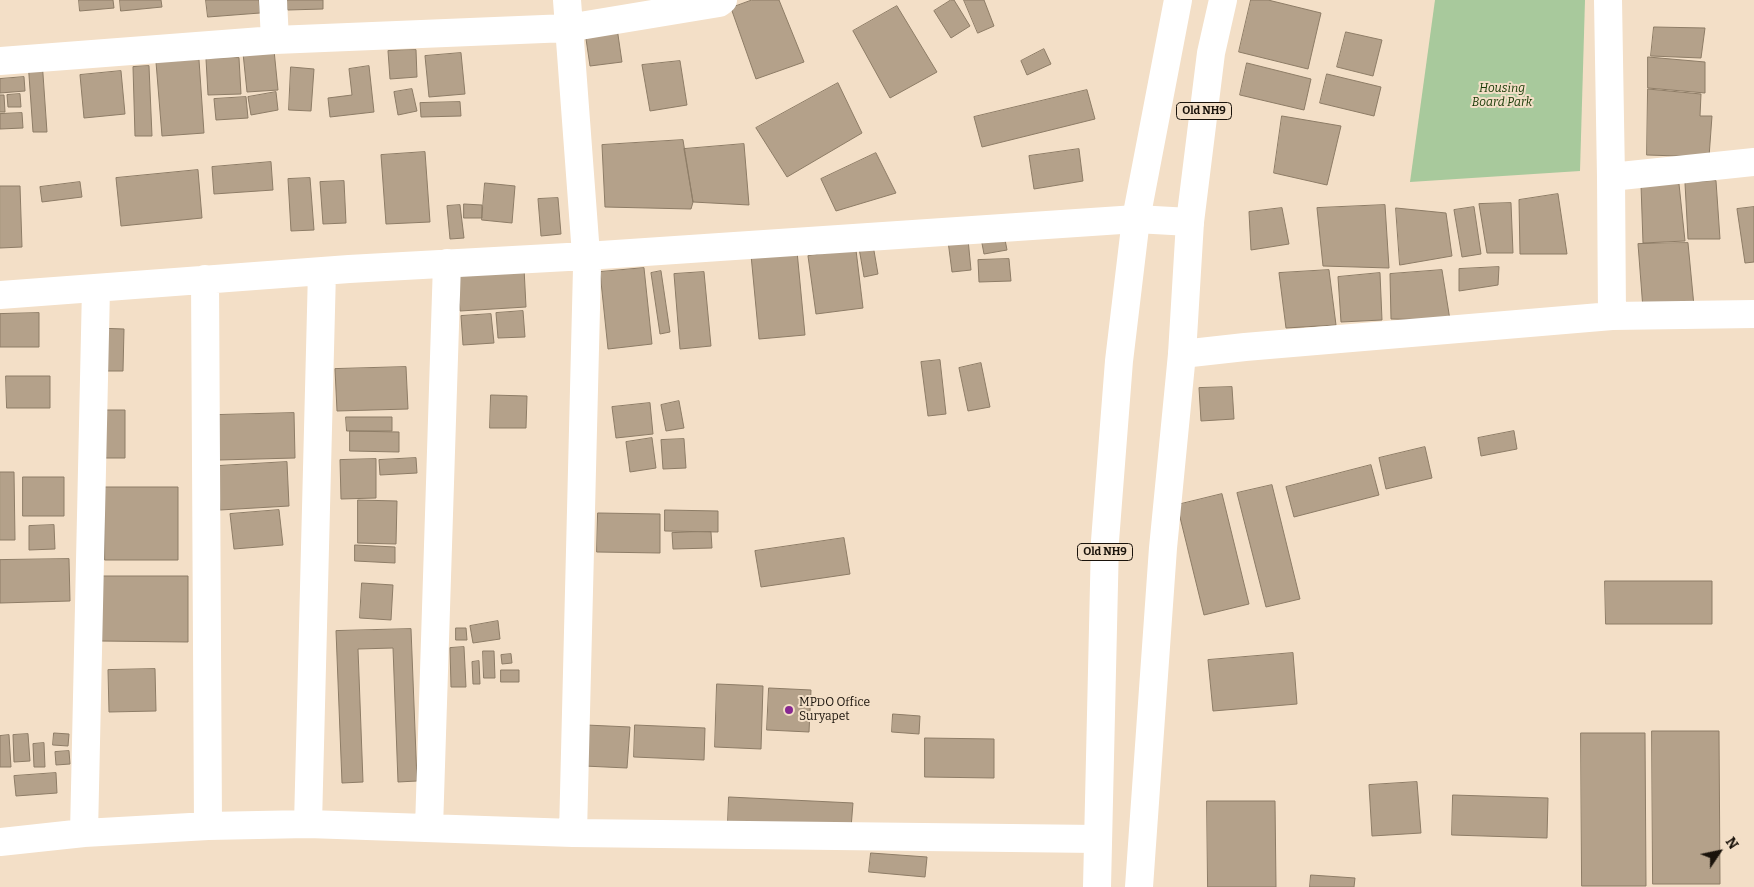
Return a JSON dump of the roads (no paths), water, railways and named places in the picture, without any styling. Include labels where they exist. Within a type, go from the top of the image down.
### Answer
[{"type":"street","points":[[273,0],[275,40]]},
{"type":"street","points":[[566,0],[587,268],[573,833]]},
{"type":"street","points":[[0,61],[275,40],[568,28],[719,3],[723,0]]},
{"type":"street","name":"Old NH9","points":[[1097,887],[1105,540],[1119,361],[1136,219],[1178,0]]},
{"type":"street","name":"Old NH9","points":[[1139,887],[1163,548],[1182,354],[1190,222],[1211,52],[1223,0]]},
{"type":"street","points":[[1608,0],[1612,316]]},
{"type":"street","points":[[1611,177],[1754,162]]},
{"type":"street","points":[[0,295],[322,271],[586,256],[1136,219],[1190,222]]},
{"type":"street","points":[[429,828],[447,263]]},
{"type":"street","points":[[308,824],[322,271]]},
{"type":"street","points":[[205,280],[208,826]]},
{"type":"street","points":[[84,833],[96,288]]},
{"type":"street","points":[[1182,354],[1255,346],[1612,316],[1754,314]]},
{"type":"street","points":[[0,842],[84,833],[208,826],[308,824],[573,833],[1098,839]]},
{"type":"place","name":"MPDO Office Suryapet","points":[[789,710]]},
{"type":"park label","name":"Housing Board Park","points":[[1502,96]]}]
